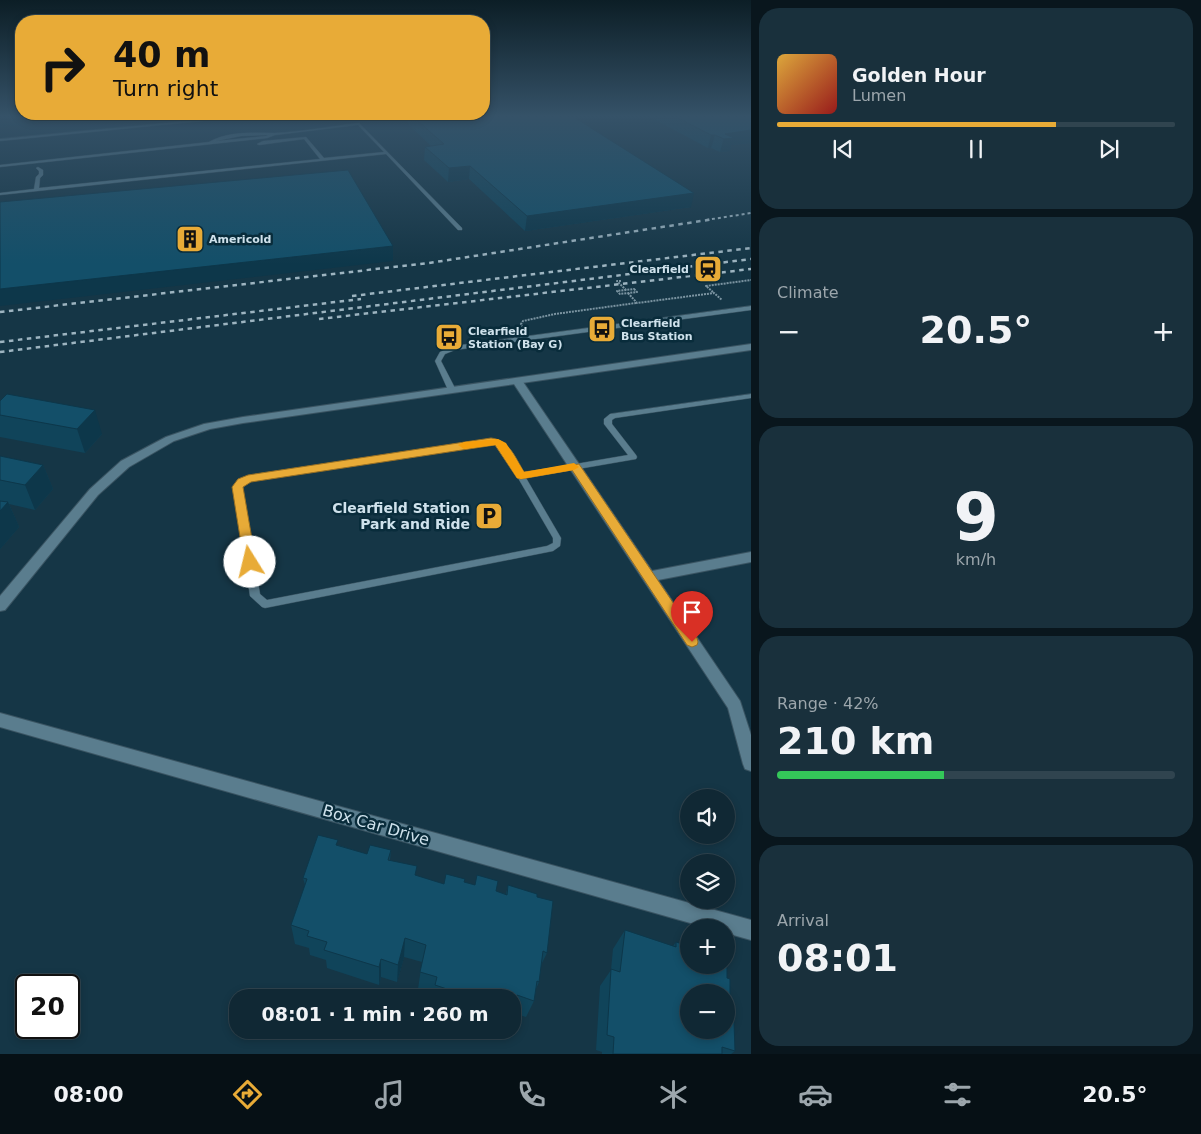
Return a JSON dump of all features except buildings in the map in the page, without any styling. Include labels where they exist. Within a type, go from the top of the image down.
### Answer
[{"type":"street","points":[[0,606],[103,482],[125,464],[151,448],[189,432],[226,422],[751,347]]},
{"type":"street","points":[[518,381],[735,706],[751,764]]},
{"type":"street","points":[[649,577],[751,557]]},
{"type":"street","name":"Box Car Drive","points":[[0,720],[751,930]]},
{"type":"lane","points":[[0,172],[64,165]]},
{"type":"lane","points":[[0,194],[273,165]]},
{"type":"lane","points":[[399,165],[460,229]]},
{"type":"lane","points":[[36,190],[38,177],[35,170],[38,168]]},
{"type":"lane","points":[[452,390],[438,362],[442,353],[454,348],[751,308]]},
{"type":"lane","points":[[521,476],[633,457],[608,424],[608,420],[614,416],[751,396]]},
{"type":"lane","points":[[491,441],[502,445],[521,476],[557,538],[557,544],[550,549],[266,604],[256,596],[238,487],[248,479],[491,441]]},
{"type":"path","points":[[621,280],[617,281],[626,290]]},
{"type":"path","points":[[714,293],[706,286],[751,280]]},
{"type":"path","points":[[634,289],[637,292],[620,294],[617,291],[626,290],[634,289]]},
{"type":"path","points":[[524,328],[521,324],[523,322],[539,317],[637,303]]},
{"type":"railway","points":[[706,220],[751,213]]},
{"type":"railway","points":[[0,312],[429,263],[714,219]]},
{"type":"railway","points":[[352,296],[751,248]]},
{"type":"railway","points":[[0,352],[751,259]]},
{"type":"railway","points":[[319,319],[751,269]]},
{"type":"railway","points":[[0,342],[361,299]]},
{"type":"slow traffic","points":[[464,445],[491,441],[498,442],[502,445],[521,476],[574,467]]},
{"type":"place","name":"Americold","points":[[190,239]]},
{"type":"place","name":"Clearfield","points":[[708,269]]},
{"type":"place","name":"Clearfield Bus Station","points":[[602,329]]},
{"type":"place","name":"Clearfield Station (Bay G)","points":[[449,337]]},
{"type":"place","name":"Clearfield Station Park and Ride","points":[[489,516]]},
{"type":"route","points":[[250,562],[238,487],[248,479],[491,441],[498,442],[502,445],[521,476],[575,466],[692,642]]}]
